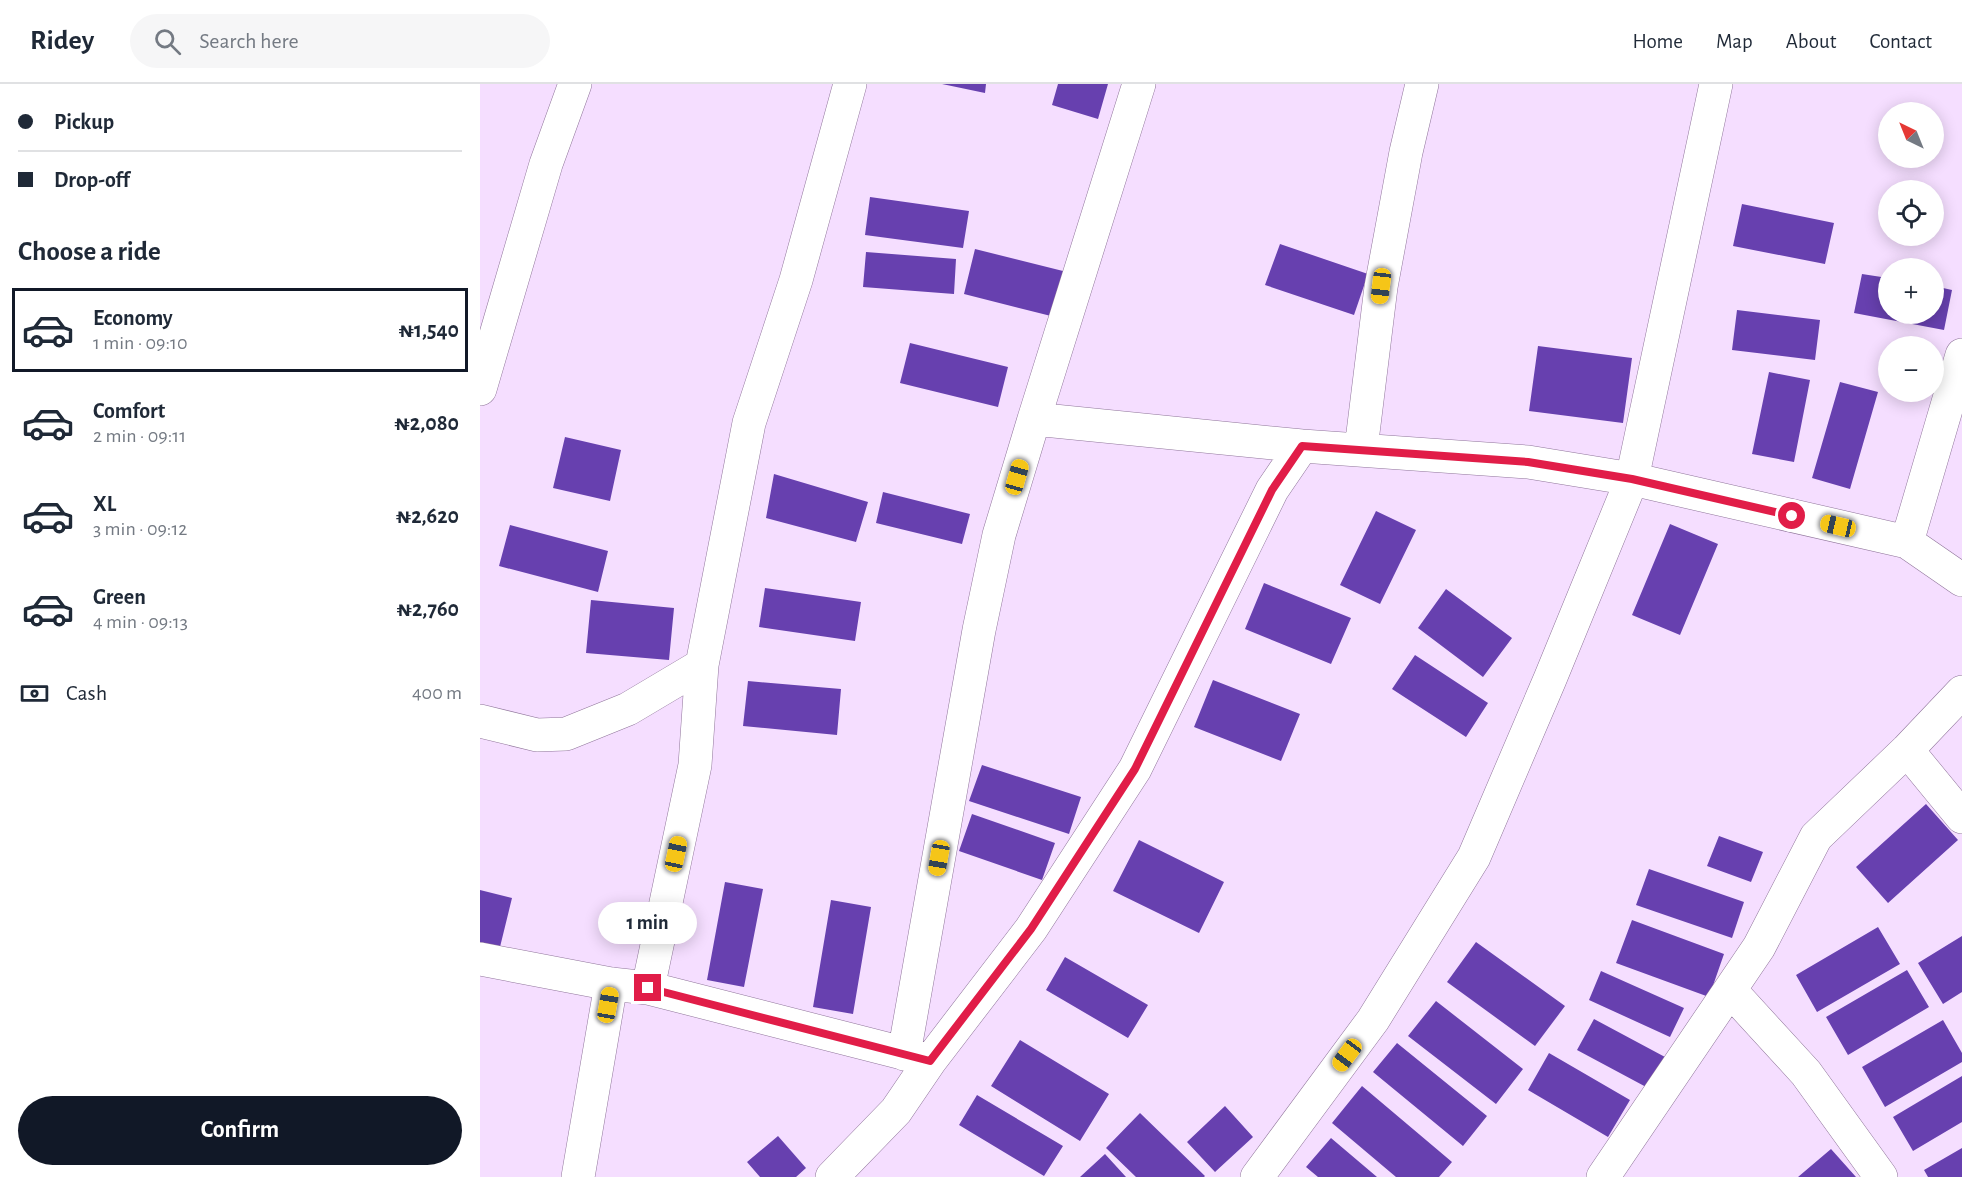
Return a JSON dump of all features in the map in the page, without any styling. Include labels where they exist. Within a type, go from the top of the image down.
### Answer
[{"type":"street","points":[[480,389],[546,164],[575,84]]},
{"type":"street","points":[[648,988],[695,765],[702,665],[749,423],[796,280],[850,84]]},
{"type":"street","points":[[832,1177],[896,1111],[917,1057],[979,630],[999,535],[1139,84]]},
{"type":"street","points":[[1361,449],[1381,286],[1406,152],[1422,84]]},
{"type":"street","points":[[1257,1177],[1373,1020],[1474,857],[1550,679],[1632,479],[1716,84]]},
{"type":"street","points":[[1907,542],[1962,355]]},
{"type":"street","points":[[1034,419],[1302,446],[1528,462],[1632,479],[1907,542],[1962,580]]},
{"type":"street","points":[[917,1057],[1031,929],[1135,769],[1272,490],[1302,446]]},
{"type":"street","points":[[480,721],[537,735],[566,734],[628,709],[702,665]]},
{"type":"street","points":[[1603,1177],[1759,947],[1816,837],[1907,750],[1962,692]]},
{"type":"street","points":[[1907,750],[1962,816]]},
{"type":"street","points":[[480,959],[611,984],[648,988],[917,1057]]},
{"type":"street","points":[[578,1177],[611,984]]},
{"type":"street","points":[[1730,990],[1806,1073],[1881,1177]]},
{"type":"building","points":[[942,84],[986,84],[985,93]]},
{"type":"building","points":[[1058,84],[1108,84],[1098,119],[1052,105]]},
{"type":"building","points":[[870,197],[969,211],[963,248],[865,235]]},
{"type":"building","points":[[1742,204],[1834,223],[1825,264],[1733,246]]},
{"type":"building","points":[[1280,244],[1368,274],[1354,315],[1265,285]]},
{"type":"building","points":[[975,249],[1071,273],[1059,318],[964,294]]},
{"type":"building","points":[[866,252],[956,259],[954,294],[863,287]]},
{"type":"building","points":[[1862,274],[1878,276],[1878,318],[1854,313]]},
{"type":"building","points":[[1944,288],[1952,290],[1944,330],[1912,324],[1944,324]]},
{"type":"building","points":[[1737,310],[1820,320],[1815,360],[1732,350]]},
{"type":"building","points":[[910,343],[1008,367],[998,407],[900,383]]},
{"type":"building","points":[[1538,346],[1632,358],[1623,423],[1529,411]]},
{"type":"building","points":[[1769,372],[1810,380],[1794,462],[1752,454]]},
{"type":"building","points":[[1840,382],[1878,392],[1850,489],[1812,478]]},
{"type":"building","points":[[565,437],[621,450],[610,501],[553,488]]},
{"type":"building","points":[[774,474],[868,502],[856,542],[766,518]]},
{"type":"building","points":[[883,492],[970,514],[962,544],[876,523]]},
{"type":"building","points":[[1376,511],[1416,530],[1380,604],[1340,585]]},
{"type":"building","points":[[1670,524],[1718,544],[1680,635],[1632,615]]},
{"type":"building","points":[[510,525],[608,551],[598,592],[499,566]]},
{"type":"building","points":[[1264,583],[1351,618],[1331,664],[1245,629]]},
{"type":"building","points":[[765,588],[861,602],[855,641],[759,627]]},
{"type":"building","points":[[1446,589],[1512,638],[1483,677],[1418,628]]},
{"type":"building","points":[[591,600],[674,608],[669,660],[586,653]]},
{"type":"building","points":[[1415,655],[1488,703],[1466,737],[1392,689]]},
{"type":"building","points":[[1213,680],[1300,714],[1281,761],[1194,727]]},
{"type":"building","points":[[748,681],[841,689],[837,735],[743,726]]},
{"type":"building","points":[[982,765],[1081,797],[1069,834],[969,801]]},
{"type":"building","points":[[1926,804],[1958,840],[1888,903],[1856,867]]},
{"type":"building","points":[[972,814],[1055,843],[1042,880],[959,851]]},
{"type":"building","points":[[1719,836],[1763,852],[1751,882],[1707,866]]},
{"type":"building","points":[[1139,840],[1224,882],[1199,933],[1113,891]]},
{"type":"building","points":[[1649,869],[1744,902],[1732,938],[1636,905]]},
{"type":"building","points":[[725,882],[763,889],[744,987],[707,980]]},
{"type":"building","points":[[480,890],[512,898],[500,947],[480,942]]},
{"type":"building","points":[[831,900],[871,907],[853,1014],[813,1007]]},
{"type":"building","points":[[1632,920],[1724,954],[1709,997],[1616,963]]},
{"type":"building","points":[[1878,927],[1900,964],[1817,1012],[1796,975]]},
{"type":"building","points":[[1962,936],[1962,992],[1943,1004],[1918,963]]},
{"type":"building","points":[[1476,942],[1565,1006],[1535,1046],[1447,982]]},
{"type":"building","points":[[1065,957],[1148,1005],[1128,1038],[1046,990]]},
{"type":"building","points":[[1907,970],[1929,1007],[1848,1055],[1826,1017]]},
{"type":"building","points":[[1601,971],[1684,1008],[1670,1037],[1589,1000]]},
{"type":"building","points":[[1436,1001],[1523,1069],[1496,1104],[1408,1036]]},
{"type":"building","points":[[1594,1019],[1665,1057],[1648,1088],[1577,1050]]},
{"type":"building","points":[[1943,1020],[1962,1053],[1962,1062],[1885,1107],[1862,1067]]},
{"type":"building","points":[[1020,1040],[1109,1094],[1080,1141],[991,1086]]},
{"type":"building","points":[[1397,1043],[1487,1116],[1463,1146],[1373,1072]]},
{"type":"building","points":[[1549,1053],[1630,1100],[1608,1137],[1528,1090]]},
{"type":"building","points":[[1962,1076],[1962,1122],[1913,1151],[1893,1117]]},
{"type":"building","points":[[1362,1086],[1452,1162],[1439,1177],[1396,1177],[1332,1123]]},
{"type":"building","points":[[977,1095],[1063,1146],[1044,1176],[959,1125]]},
{"type":"building","points":[[1225,1106],[1253,1137],[1215,1172],[1187,1142]]},
{"type":"building","points":[[1140,1113],[1205,1176],[1136,1177],[1106,1148]]},
{"type":"building","points":[[778,1136],[806,1168],[796,1177],[760,1177],[747,1162]]},
{"type":"building","points":[[1331,1138],[1377,1177],[1318,1177],[1306,1167]]},
{"type":"building","points":[[1962,1148],[1962,1177],[1928,1177],[1924,1170]]},
{"type":"building","points":[[1831,1149],[1856,1177],[1798,1177]]},
{"type":"building","points":[[1105,1154],[1126,1177],[1080,1177]]},
{"type":"route","points":[[648,988],[930,1061],[1031,929],[1135,769],[1272,490],[1302,446],[1528,462],[1632,479],[1792,516]]}]
